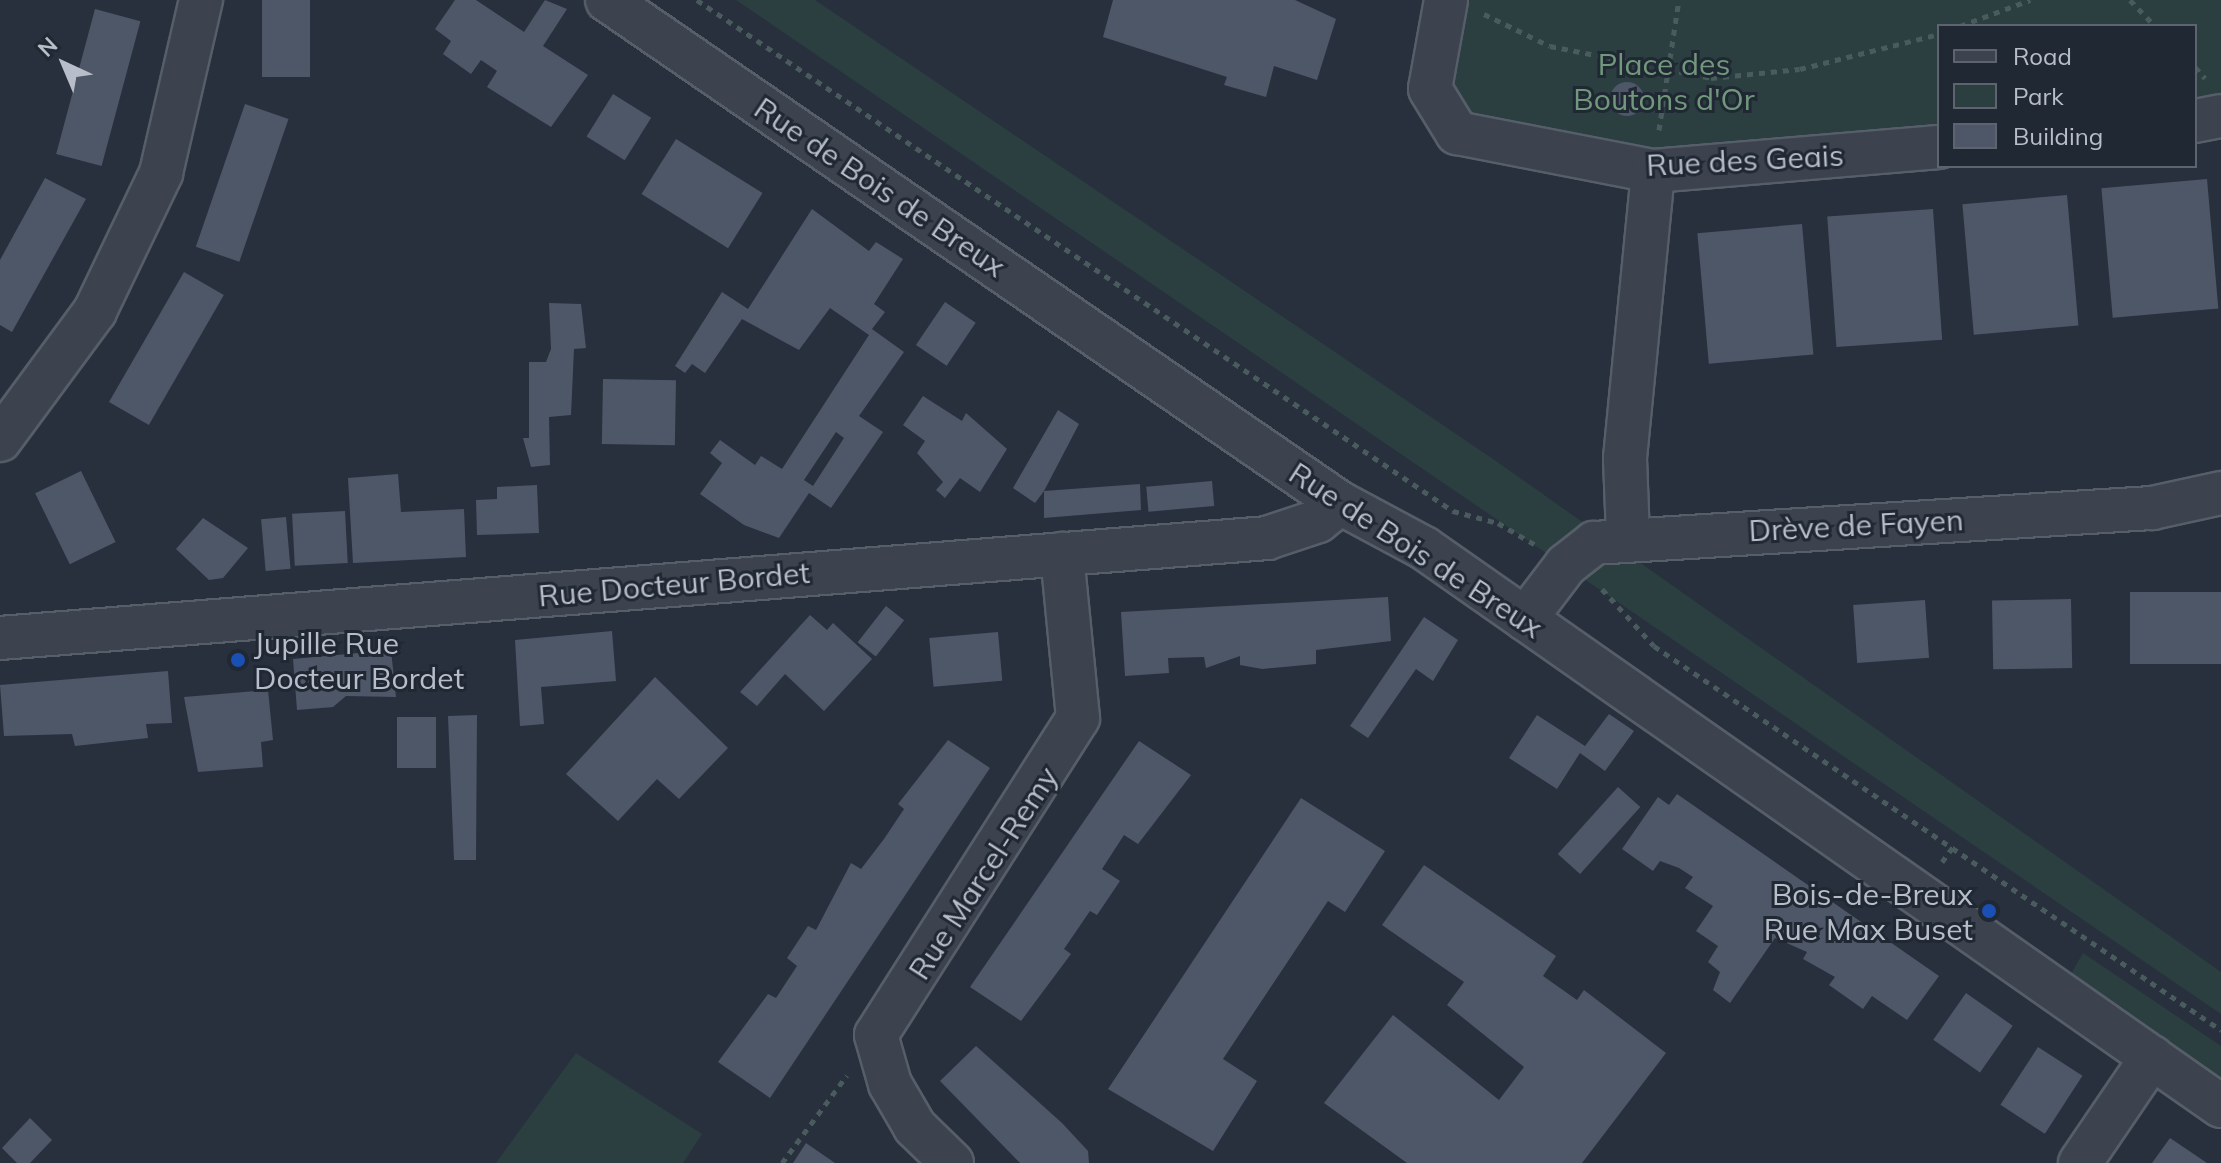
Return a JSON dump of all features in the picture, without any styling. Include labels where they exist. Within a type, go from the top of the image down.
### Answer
[{"type":"street","points":[[0,440],[95,311],[161,173],[201,0]]},
{"type":"street","name":"Rue de Bois de Breux","points":[[607,0],[1340,503],[1424,548],[2221,1106]]},
{"type":"street","name":"Rue des Geais","points":[[1457,3],[1430,89],[1457,133],[1653,171],[1937,147]]},
{"type":"street","points":[[2197,121],[2221,116]]},
{"type":"street","points":[[1628,537],[1625,458],[1653,171]]},
{"type":"street","name":"Drève de Fayen","points":[[1525,619],[1566,565],[1594,543],[1628,537],[2152,508],[2221,493]]},
{"type":"street","name":"Rue Docteur Bordet","points":[[0,638],[1267,538],[1318,521],[1340,503]]},
{"type":"street","name":"Rue Marcel-Remy","points":[[876,1035],[1078,718],[1062,554]]},
{"type":"street","points":[[876,1035],[890,1084],[915,1127],[952,1163]]},
{"type":"street","points":[[2080,1163],[2152,1057]]},
{"type":"path","points":[[697,0],[1453,511],[1511,529],[1566,565],[1623,605],[1654,646],[2221,1030]]},
{"type":"path","points":[[1653,171],[1679,0]]},
{"type":"path","points":[[1965,24],[2030,0]]},
{"type":"path","points":[[2130,0],[2153,24]]},
{"type":"path","points":[[1457,3],[1550,46],[1666,73],[1711,78],[1800,69],[1937,35]]},
{"type":"path","points":[[782,1163],[876,1035]]},
{"type":"green space","points":[[736,0],[815,0],[1493,459],[2221,972],[2221,1014]]},
{"type":"green space","name":"Place des Boutons d'Or","points":[[1456,0],[2221,0],[2221,98],[2197,113],[2197,24],[1937,24],[1937,139],[1665,165],[1468,129],[1445,98]]},
{"type":"green space","points":[[2083,953],[2221,1046],[2221,1089],[2067,981]]},
{"type":"green space","points":[[576,1053],[702,1134],[683,1163],[496,1163]]},
{"type":"building","points":[[262,0],[310,0],[310,77],[262,77]]},
{"type":"building","points":[[455,0],[476,0],[524,32],[545,0],[567,9],[543,46],[588,75],[551,127],[487,87],[497,71],[481,60],[471,74],[443,54],[451,41],[435,29]]},
{"type":"building","points":[[1113,0],[1295,0],[1336,19],[1317,80],[1274,66],[1266,97],[1224,85],[1227,77],[1103,37]]},
{"type":"building","points":[[95,9],[140,21],[102,166],[56,154]]},
{"type":"building","points":[[1627,82],[1639,87],[1644,99],[1639,111],[1627,116],[1615,111],[1610,99],[1615,87]]},
{"type":"building","points":[[613,94],[651,118],[625,160],[587,136]]},
{"type":"building","points":[[245,104],[288,119],[239,262],[196,247]]},
{"type":"building","points":[[676,139],[763,193],[728,248],[642,194]]},
{"type":"building","points":[[45,178],[86,199],[12,332],[0,325],[0,260]]},
{"type":"building","points":[[2207,179],[2218,309],[2113,318],[2101,188]]},
{"type":"building","points":[[2067,195],[2078,326],[1974,335],[1962,204]]},
{"type":"building","points":[[812,209],[869,251],[876,242],[903,259],[874,304],[885,312],[872,329],[904,352],[859,416],[883,432],[831,508],[809,493],[779,538],[744,525],[700,494],[722,463],[710,453],[720,440],[755,465],[761,456],[782,469],[869,335],[830,308],[799,350],[742,319],[705,373],[692,364],[685,373],[675,366],[722,292],[748,309]],"holes":[[[836,432],[844,438],[813,486],[804,480]]]},
{"type":"building","points":[[1933,209],[1942,340],[1836,347],[1827,216]]},
{"type":"building","points":[[1802,224],[1813,355],[1709,364],[1697,233]]},
{"type":"building","points":[[184,272],[224,295],[149,425],[109,402]]},
{"type":"building","points":[[945,302],[976,323],[947,366],[916,345]]},
{"type":"building","points":[[549,303],[581,304],[586,348],[574,349],[571,415],[549,417],[550,465],[531,467],[523,438],[529,438],[529,362],[546,362],[551,349]]},
{"type":"building","points":[[603,379],[676,380],[675,445],[602,444]]},
{"type":"building","points":[[923,396],[962,421],[966,413],[1007,449],[980,492],[960,478],[945,498],[936,490],[943,482],[917,453],[925,441],[903,425]]},
{"type":"building","points":[[1058,410],[1079,424],[1035,503],[1013,488]]},
{"type":"building","points":[[81,471],[116,542],[70,564],[35,493]]},
{"type":"building","points":[[398,474],[401,512],[464,509],[466,557],[353,563],[348,478]]},
{"type":"building","points":[[1212,481],[1214,506],[1148,512],[1146,487]]},
{"type":"building","points":[[1140,484],[1141,510],[1044,518],[1044,491]]},
{"type":"building","points":[[537,485],[539,533],[477,535],[476,500],[497,499],[497,487]]},
{"type":"building","points":[[345,511],[348,563],[295,566],[292,514]]},
{"type":"building","points":[[286,517],[291,569],[266,571],[261,519]]},
{"type":"building","points":[[203,518],[248,548],[223,578],[209,580],[176,549]]},
{"type":"building","points":[[2130,592],[2221,592],[2221,664],[2130,664]]},
{"type":"building","points":[[1388,597],[1391,641],[1316,650],[1316,664],[1262,669],[1240,665],[1240,656],[1206,668],[1204,657],[1168,658],[1169,673],[1125,676],[1121,612]]},
{"type":"building","points":[[2071,599],[2072,668],[1993,669],[1992,600]]},
{"type":"building","points":[[1925,600],[1929,658],[1857,663],[1853,605]]},
{"type":"building","points":[[886,606],[904,620],[876,656],[858,642]]},
{"type":"building","points":[[810,615],[827,630],[833,623],[872,659],[824,711],[785,674],[757,706],[740,692]]},
{"type":"building","points":[[1424,617],[1458,640],[1433,681],[1416,669],[1368,738],[1350,726]]},
{"type":"building","points":[[612,631],[616,681],[541,687],[544,724],[520,726],[515,640]]},
{"type":"building","points":[[998,632],[1002,681],[934,687],[929,638]]},
{"type":"building","points":[[391,650],[396,697],[346,696],[333,707],[297,710],[293,659]]},
{"type":"building","points":[[168,671],[172,723],[146,724],[148,738],[75,746],[72,734],[4,736],[0,685]]},
{"type":"building","points":[[655,677],[728,748],[679,799],[657,779],[618,821],[566,774]]},
{"type":"building","points":[[268,690],[273,740],[261,742],[263,767],[198,772],[184,697]]},
{"type":"building","points":[[1609,714],[1634,731],[1605,771],[1580,753],[1557,789],[1509,758],[1537,715],[1585,746]]},
{"type":"building","points":[[477,715],[476,860],[454,860],[448,716]]},
{"type":"building","points":[[397,717],[436,717],[436,768],[397,768]]},
{"type":"building","points":[[948,740],[990,768],[770,1098],[718,1062],[768,994],[776,998],[797,966],[787,958],[808,926],[816,930],[851,863],[861,869],[904,809],[898,804]]},
{"type":"building","points":[[1139,741],[1191,775],[1138,844],[1124,835],[1102,869],[1120,881],[1097,915],[1090,911],[1064,949],[1071,954],[1021,1021],[970,987]]},
{"type":"building","points":[[1618,787],[1640,807],[1580,874],[1558,854]]},
{"type":"building","points":[[1677,794],[1939,976],[1907,1020],[1872,996],[1863,1009],[1829,985],[1835,977],[1803,959],[1807,952],[1775,938],[1730,1003],[1713,990],[1720,972],[1708,962],[1718,946],[1696,931],[1713,906],[1685,888],[1693,877],[1679,868],[1660,861],[1653,871],[1622,849],[1658,797],[1669,805]]},
{"type":"building","points":[[1301,798],[1385,851],[1345,912],[1328,901],[1223,1059],[1257,1081],[1213,1151],[1108,1089]]},
{"type":"building","points":[[1424,865],[1556,956],[1543,976],[1577,1000],[1584,990],[1666,1053],[1582,1163],[1407,1163],[1324,1103],[1393,1015],[1499,1100],[1524,1067],[1447,1005],[1464,982],[1382,925]]},
{"type":"building","points":[[1966,993],[2013,1026],[1980,1072],[1933,1040]]},
{"type":"building","points":[[976,1046],[1062,1123],[1088,1151],[1089,1163],[1020,1163],[940,1081]]},
{"type":"building","points":[[2038,1047],[2082,1076],[2045,1134],[2000,1105]]},
{"type":"building","points":[[30,1118],[52,1140],[30,1163],[17,1163],[2,1148]]},
{"type":"building","points":[[2170,1138],[2207,1163],[2152,1163]]},
{"type":"building","points":[[806,1143],[835,1163],[793,1163]]},
{"type":"place","name":"Jupille Rue Docteur Bordet","points":[[238,660]]},
{"type":"place","name":"Bois-de-Breux Rue Max Buset","points":[[1989,911]]}]
